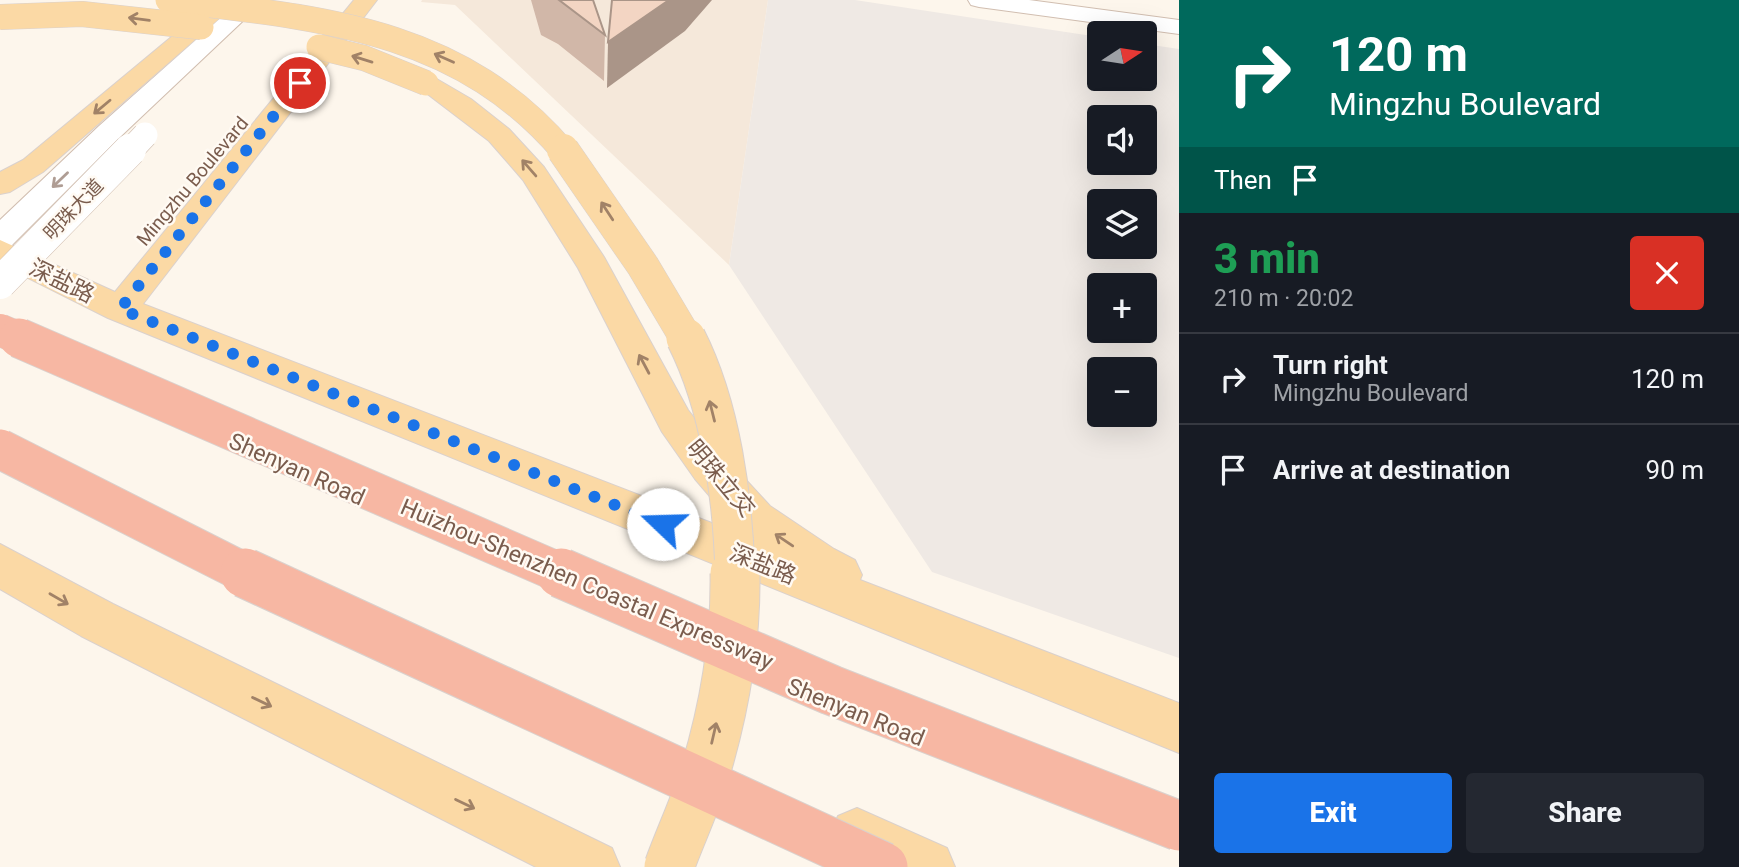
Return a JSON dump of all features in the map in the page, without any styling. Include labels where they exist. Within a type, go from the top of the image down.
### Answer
[{"type":"highway","name":"Huizhou-Shenzhen Coastal Expressway","points":[[0,330],[831,690],[1179,827]]},
{"type":"highway","points":[[0,449],[206,555],[883,867]]},
{"type":"main road","points":[[167,0],[377,34],[426,51],[482,78],[515,100],[547,129],[574,161],[678,322],[705,383],[719,440],[731,512],[735,590],[725,685],[706,768],[669,867]]},
{"type":"main road","points":[[0,185],[33,166],[229,0]]},
{"type":"main road","name":"Mingzhu Boulevard","points":[[108,303],[343,0]]},
{"type":"main road","name":"Mingzhu Boulevard","points":[[108,303],[366,0]]},
{"type":"main road","points":[[0,17],[82,14],[253,35]]},
{"type":"main road","name":"明珠立交","points":[[292,42],[364,58],[426,83],[462,105],[499,135],[534,174],[593,265],[674,421],[755,520],[819,564],[887,599],[1166,723]]},
{"type":"main road","name":"深盐路","points":[[0,251],[108,303],[1166,723]]},
{"type":"main road","name":"Shenyan Road","points":[[0,336],[847,710],[1179,837]]},
{"type":"main road","points":[[0,433],[198,539],[928,867]]},
{"type":"main road","points":[[0,565],[97,620],[593,867]]},
{"type":"street","name":"明珠大道","points":[[0,238],[109,132],[254,0]]},
{"type":"street","points":[[215,67],[286,0]]},
{"type":"street","points":[[979,0],[1179,27]]},
{"type":"street","points":[[1065,0],[1179,15]]},
{"type":"street","name":"明珠大道","points":[[0,283],[155,125]]},
{"type":"shaded area","points":[[768,0],[729,265],[455,5],[421,2]]},
{"type":"shaded area","points":[[768,0],[855,0],[1087,35],[1087,91],[1157,91],[1157,46],[1179,49],[1179,658],[932,572],[729,265]]},
{"type":"building","points":[[559,0],[593,0],[605,35]]},
{"type":"building","points":[[612,0],[669,0],[608,42]]},
{"type":"route","points":[[300,83],[120,309],[663,524]]}]
